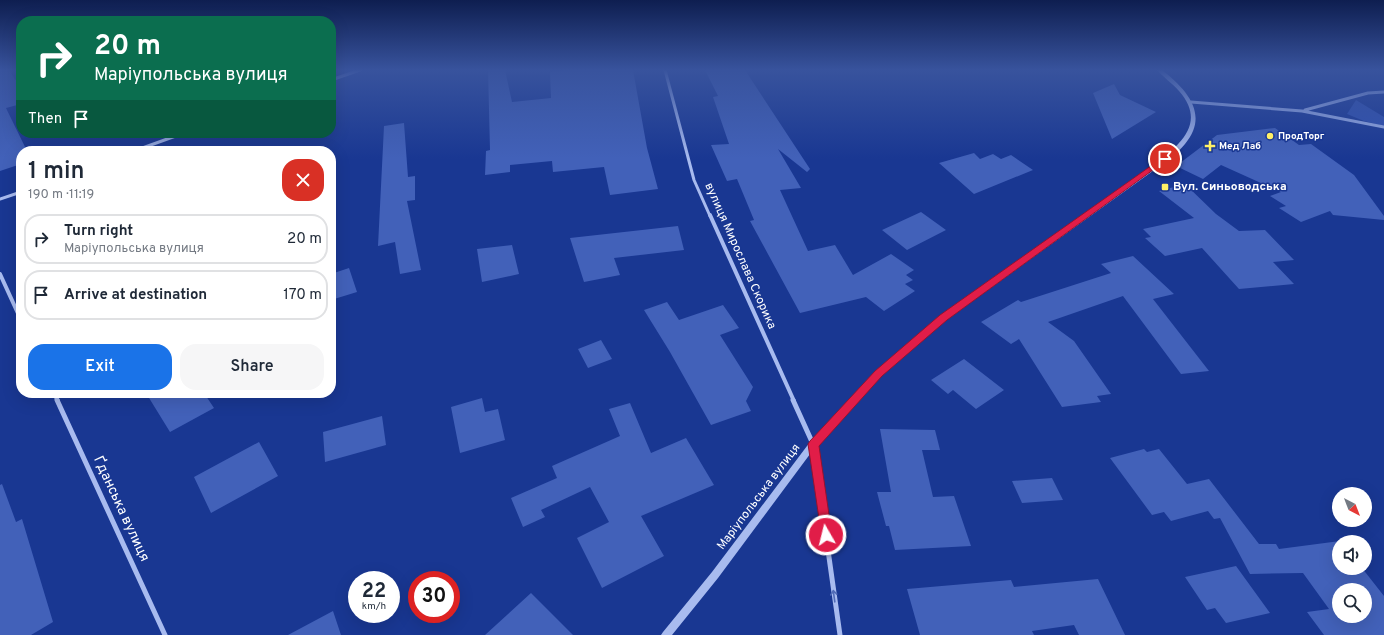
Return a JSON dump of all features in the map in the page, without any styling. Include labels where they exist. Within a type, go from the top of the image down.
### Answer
[{"type":"street","name":"вулиця Мирослава Скорика","points":[[673,100],[694,180],[813,444],[840,635]]},
{"type":"street","points":[[1189,100],[1191,102],[1302,111],[1384,127]]},
{"type":"street","points":[[1302,111],[1323,107],[1341,100]]},
{"type":"street","name":"Маріупольська вулиця","points":[[666,635],[715,576],[813,444],[879,373],[944,318],[1175,152],[1188,138],[1194,123],[1191,102]]},
{"type":"street","points":[[148,146],[170,138]]},
{"type":"street","points":[[0,199],[16,194]]},
{"type":"street","points":[[0,274],[16,309]]},
{"type":"street","name":"Ґданська вулиця","points":[[56,398],[165,635]]},
{"type":"shaded area","points":[[1356,100],[1384,117],[1384,126],[1364,121],[1347,114]]},
{"type":"building","points":[[0,100],[16,100],[16,105],[6,108],[16,128],[16,138],[21,138],[25,146],[16,146],[16,166],[0,171]]},
{"type":"building","points":[[489,100],[511,100],[512,102],[535,100],[638,100],[647,148],[658,189],[610,195],[604,167],[553,172],[552,161],[510,165],[510,172],[485,175],[486,151],[490,150]]},
{"type":"building","points":[[714,100],[764,100],[810,169],[807,172],[778,149],[801,188],[780,190],[808,251],[835,245],[853,275],[891,254],[914,270],[906,275],[913,280],[905,284],[915,291],[884,311],[866,297],[800,313],[750,221],[754,220],[737,179],[727,181],[711,145],[729,144]]},
{"type":"building","points":[[1096,100],[1130,100],[1156,112],[1112,139]]},
{"type":"building","points":[[404,123],[408,177],[415,176],[415,200],[407,201],[421,270],[400,274],[395,242],[378,246],[384,126]]},
{"type":"building","points":[[1275,128],[1299,145],[1311,144],[1354,175],[1384,216],[1384,220],[1333,215],[1330,211],[1301,222],[1279,208],[1286,206],[1270,196],[1281,192],[1221,165],[1203,179],[1176,166],[1217,135]]},
{"type":"building","points":[[974,153],[980,159],[993,154],[1001,159],[1011,155],[1033,170],[974,194],[939,163]]},
{"type":"building","points":[[1185,184],[1216,214],[1239,231],[1265,230],[1294,260],[1273,262],[1294,284],[1239,289],[1202,248],[1165,256],[1145,238],[1151,237],[1143,229],[1194,218],[1159,191]]},
{"type":"building","points":[[921,212],[946,230],[907,250],[882,230]]},
{"type":"building","points":[[678,226],[684,250],[614,258],[620,275],[584,282],[570,238]]},
{"type":"building","points":[[512,245],[519,274],[482,282],[477,249]]},
{"type":"building","points":[[1133,256],[1174,294],[1153,299],[1209,371],[1181,374],[1123,296],[1048,322],[1074,341],[1111,394],[1097,396],[1101,402],[1062,407],[1019,339],[1011,344],[981,322],[1018,300],[1021,302],[1111,273],[1101,264]]},
{"type":"building","points":[[349,268],[357,292],[336,298],[336,272]]},
{"type":"building","points":[[667,302],[679,320],[723,305],[739,328],[720,335],[753,387],[746,401],[751,411],[711,425],[670,352],[644,310]]},
{"type":"building","points":[[601,340],[612,359],[588,368],[578,349]]},
{"type":"building","points":[[964,359],[1004,390],[976,409],[953,390],[948,394],[931,380]]},
{"type":"building","points":[[149,398],[207,398],[214,408],[170,432]]},
{"type":"building","points":[[482,398],[485,412],[498,409],[505,440],[460,453],[451,407]]},
{"type":"building","points":[[630,403],[651,453],[686,438],[714,485],[641,516],[664,556],[602,588],[577,538],[609,522],[590,487],[541,510],[545,517],[523,527],[511,498],[557,478],[552,466],[620,436],[609,409]]},
{"type":"building","points":[[382,416],[386,445],[325,462],[323,432]]},
{"type":"building","points":[[880,429],[935,430],[940,450],[922,450],[933,497],[954,496],[971,546],[895,550],[889,526],[886,526],[877,492],[891,492]]},
{"type":"building","points":[[259,442],[278,476],[211,513],[194,477]]},
{"type":"building","points":[[1144,449],[1147,452],[1159,449],[1187,484],[1209,479],[1259,544],[1276,544],[1279,549],[1332,542],[1332,575],[1368,575],[1384,596],[1384,635],[1324,635],[1307,612],[1329,609],[1303,573],[1250,574],[1220,518],[1214,519],[1208,511],[1171,521],[1164,512],[1152,515],[1110,458]]},
{"type":"building","points":[[1052,478],[1063,500],[1022,503],[1012,481]]},
{"type":"building","points":[[2,484],[16,522],[22,519],[53,622],[31,635],[0,635],[0,485]]},
{"type":"building","points":[[1236,566],[1270,613],[1226,623],[1215,608],[1207,610],[1185,577]]},
{"type":"building","points":[[1098,579],[1125,635],[1079,635],[1074,625],[1032,631],[1034,635],[920,635],[907,589],[1011,580],[1014,587]]},
{"type":"building","points":[[531,593],[573,635],[485,635]]},
{"type":"building","points":[[333,611],[341,635],[288,635]]},
{"type":"place","name":"ПродТорг","points":[[1270,136]]},
{"type":"place","name":"Мед Лаб","points":[[1210,146]]},
{"type":"place","name":"Вул. Синьоводська","points":[[1165,187]]},
{"type":"route","points":[[826,535],[813,444],[879,373],[944,318],[1046,243],[1165,159]]}]
